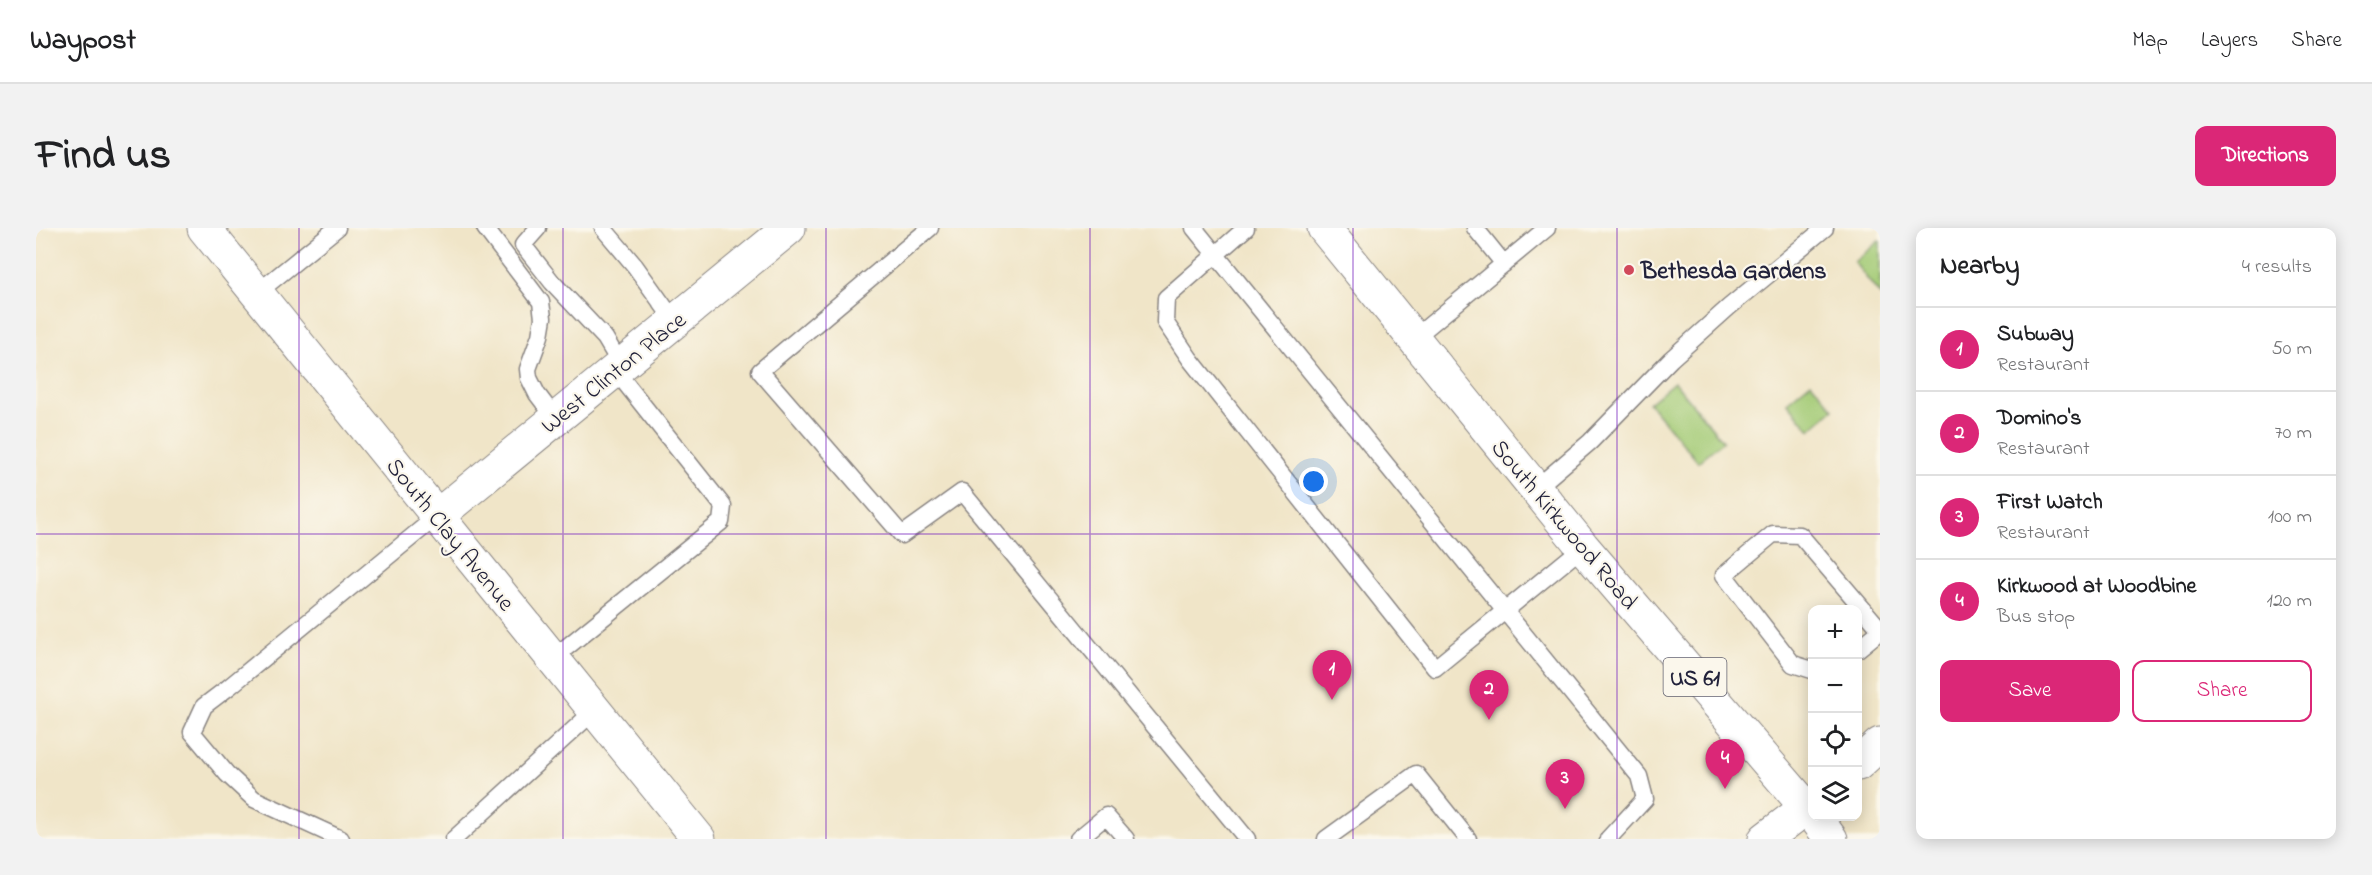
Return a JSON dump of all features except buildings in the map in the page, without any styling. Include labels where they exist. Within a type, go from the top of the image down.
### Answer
[{"type":"street","name":"South Clay Avenue","points":[[204,228],[699,839]]},
{"type":"street","name":"South Kirkwood Road","points":[[1324,228],[1534,489],[1808,805]]},
{"type":"street","name":"West Clinton Place","points":[[436,517],[675,322],[780,231]]},
{"type":"street","points":[[1862,760],[1880,744]]},
{"type":"street","points":[[1765,839],[1808,812]]},
{"type":"street","name":"South Kirkwood Road","points":[[1819,821],[1831,839]]},
{"type":"lane","points":[[256,293],[337,228]]},
{"type":"lane","points":[[486,228],[541,302],[543,318],[540,336],[528,369],[529,378],[537,394],[556,419]]},
{"type":"lane","points":[[537,228],[523,244],[552,282],[605,338],[618,368],[723,506],[721,522],[552,659]]},
{"type":"lane","points":[[603,228],[635,266],[675,322]]},
{"type":"lane","points":[[930,228],[760,371],[902,535],[962,492],[1247,839]]},
{"type":"lane","points":[[1194,228],[1639,776],[1645,799],[1608,839]]},
{"type":"lane","points":[[1246,228],[1166,298],[1165,322],[1198,369],[1435,668],[1583,547]]},
{"type":"lane","points":[[1475,228],[1504,264]]},
{"type":"lane","points":[[1413,339],[1547,228]]},
{"type":"lane","points":[[1534,489],[1590,442],[1671,359],[1824,228]]},
{"type":"lane","points":[[341,839],[254,799],[227,774],[192,732],[204,706],[436,517]]},
{"type":"lane","points":[[1808,669],[1794,664],[1724,575],[1773,534],[1800,535],[1880,630],[1862,646]]},
{"type":"lane","points":[[454,839],[594,711]]},
{"type":"lane","points":[[1326,839],[1416,774],[1468,839]]},
{"type":"lane","points":[[1078,839],[1106,816],[1126,839]]},
{"type":"green space","points":[[1880,240],[1880,295],[1854,262]]},
{"type":"green space","points":[[1674,382],[1723,441],[1698,462],[1649,403]]},
{"type":"green space","points":[[1811,382],[1834,409],[1810,430],[1787,402]]},
{"type":"place","name":"Bethesda Gardens","points":[[1629,270]]},
{"type":"place","name":"Subway","points":[[1332,700]]},
{"type":"place","name":"Domino's","points":[[1489,720]]},
{"type":"place","name":"Kirkwood at Woodbine","points":[[1725,789]]},
{"type":"place","name":"First Watch","points":[[1565,809]]}]
